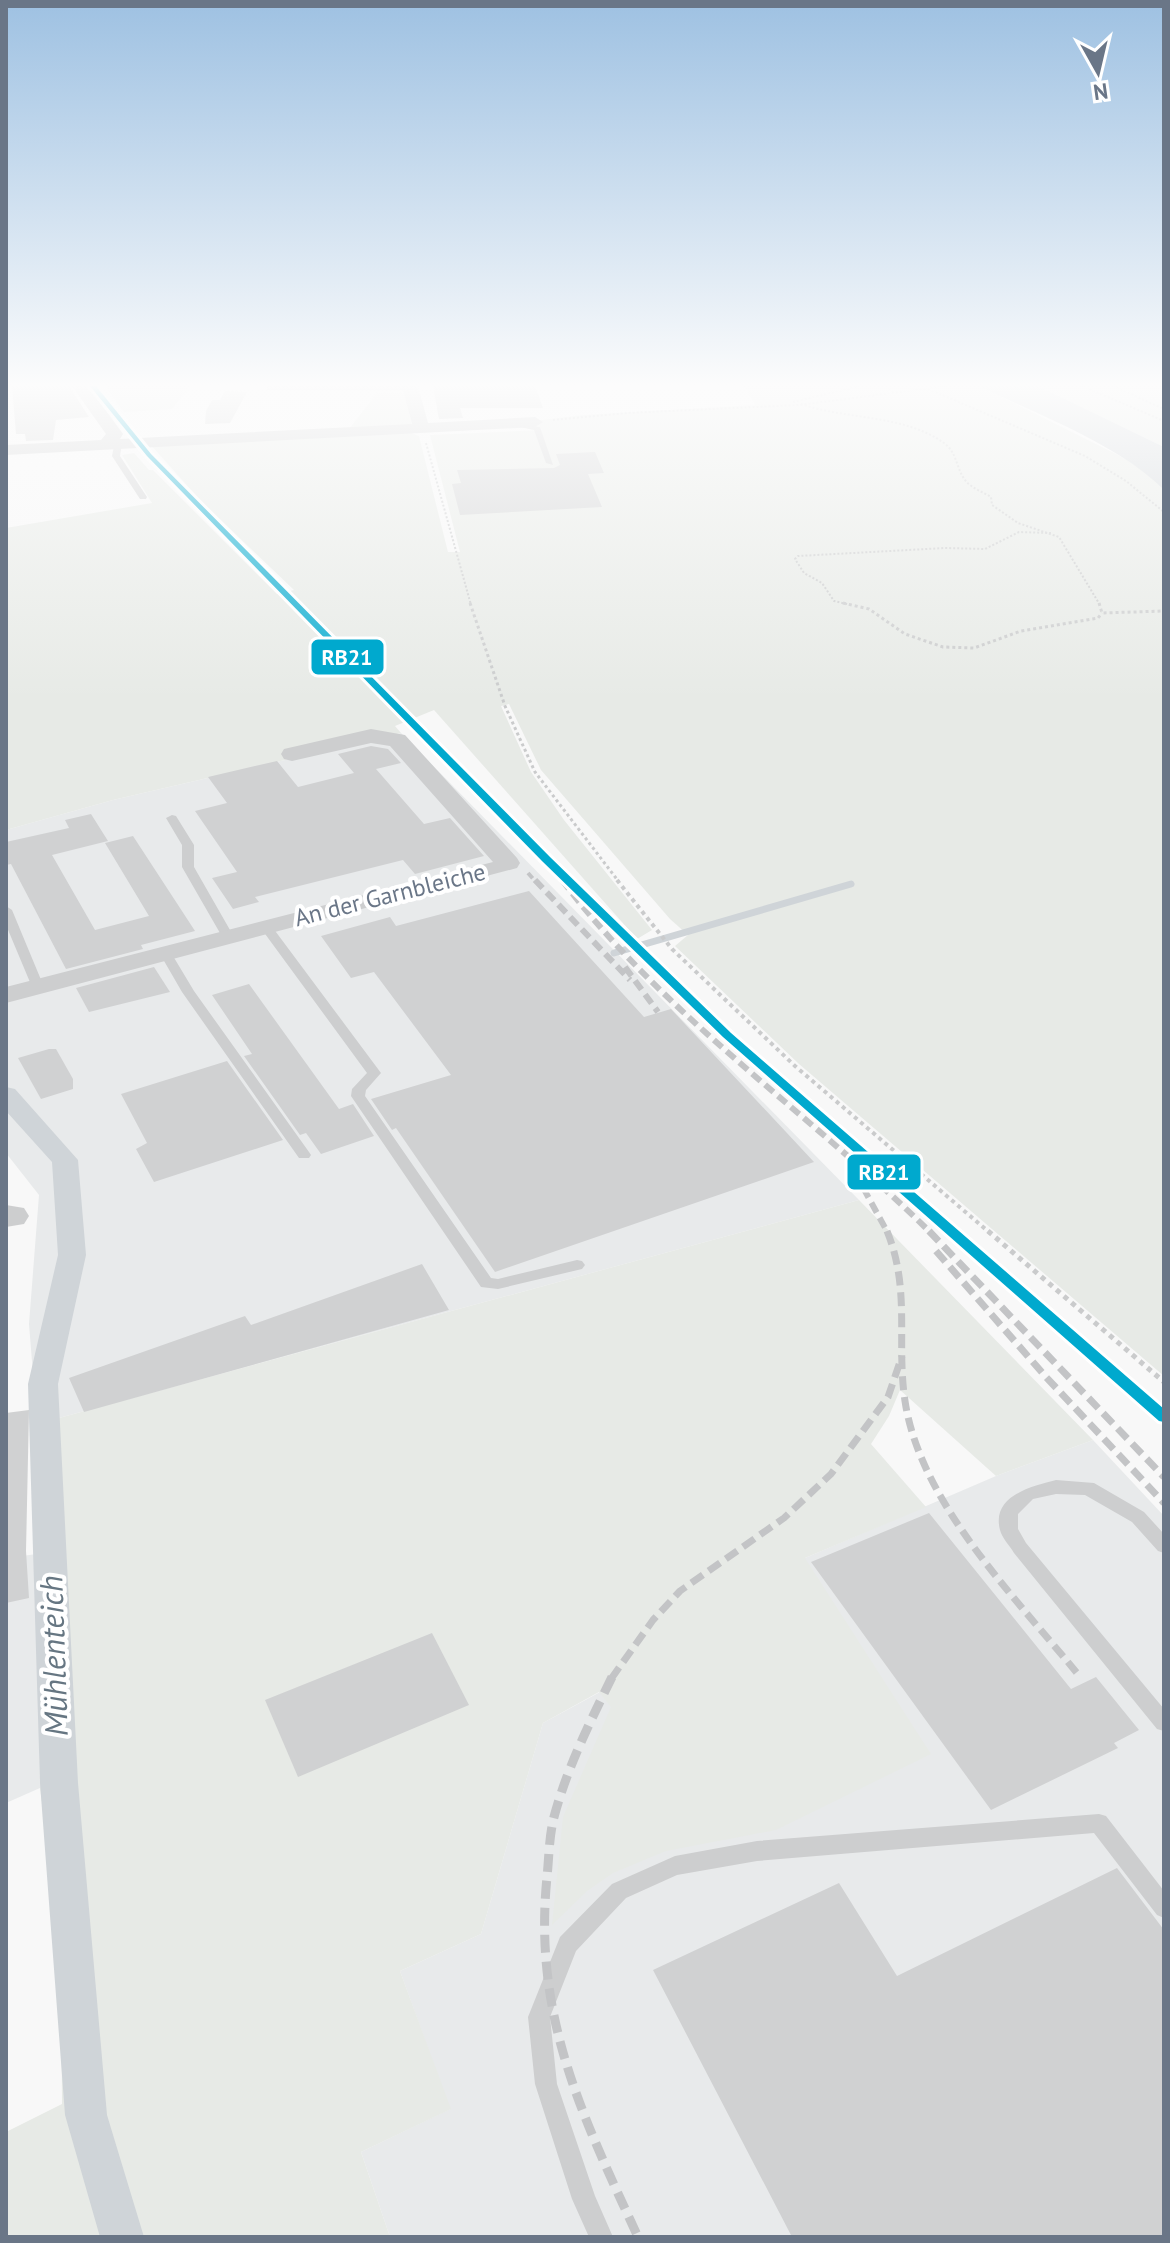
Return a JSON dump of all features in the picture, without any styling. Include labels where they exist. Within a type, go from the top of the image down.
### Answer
[{"type":"street","name":"An der Garnbleiche","points":[[19,992],[508,863],[397,740],[371,736],[292,754]]},
{"type":"lane","points":[[139,491],[143,497]]},
{"type":"lane","points":[[172,818],[188,845],[188,867],[228,937]]},
{"type":"lane","points":[[6,910],[19,992]]},
{"type":"lane","points":[[266,927],[374,1073],[359,1089],[358,1096],[486,1283],[498,1284],[577,1265]]},
{"type":"lane","points":[[166,954],[188,992],[304,1155]]},
{"type":"lane","points":[[1164,1546],[1138,1517],[1088,1488],[1056,1487],[1028,1494],[1009,1511],[1009,1530],[1020,1548],[1164,1723]]},
{"type":"lane","points":[[601,2237],[584,2199],[546,2084],[539,2017],[568,1944],[619,1891],[675,1866],[757,1851],[1099,1823],[1164,1908]]},
{"type":"path","points":[[439,491],[479,635],[505,706],[535,772],[672,949],[795,1066],[1164,1382]]},
{"type":"path","points":[[980,491],[991,497],[992,505],[1018,523],[1059,537],[1097,596],[1102,613]]},
{"type":"path","points":[[1142,491],[1164,512]]},
{"type":"path","points":[[1051,533],[1019,532],[985,549],[915,549],[873,554],[798,556],[795,559],[804,573],[822,583],[834,601],[869,609],[905,634],[943,647],[974,648],[1021,631],[1098,618],[1102,613],[1164,611]]},
{"type":"shaded area","points":[[144,491],[174,491],[277,594],[294,590],[192,491],[433,491],[448,552],[460,552],[444,491],[1164,491],[1164,1376],[799,1064],[675,946],[688,935],[670,919],[541,770],[509,704],[501,706],[531,772],[564,820],[652,930],[637,939],[434,710],[395,726],[401,733],[113,800],[6,830],[6,528],[152,503]]},
{"type":"shaded area","points":[[401,733],[859,1200],[37,1424],[29,1324],[39,1195],[6,1153],[6,830],[113,800]]},
{"type":"shaded area","points":[[859,1200],[1093,1440],[996,1476],[900,1390],[889,1416],[871,1444],[926,1507],[805,1558],[931,1754],[776,1830],[666,1851],[613,1873],[587,1891],[552,1925],[563,1817],[611,1707],[599,1692],[543,1723],[481,1934],[400,1971],[451,2109],[361,2152],[390,2237],[6,2237],[6,2132],[62,2104],[61,1941],[40,1788],[37,1424]]},
{"type":"shaded area","points":[[1093,1440],[1164,1516],[1164,2237],[390,2237],[361,2152],[450,2109],[400,1971],[481,1934],[543,1723],[600,1692],[805,1558],[996,1476]]},
{"type":"shaded area","points":[[37,1554],[40,1788],[6,1803],[6,1558]]},
{"type":"building","points":[[454,491],[595,491],[602,507],[460,515]]},
{"type":"building","points":[[371,746],[388,749],[401,763],[376,769],[424,824],[450,818],[484,856],[415,874],[403,860],[255,897],[259,902],[233,909],[212,878],[237,872],[195,811],[227,803],[208,777],[277,761],[298,787],[354,773],[338,754]]},
{"type":"building","points":[[91,814],[108,841],[52,855],[95,930],[149,916],[105,843],[133,836],[195,931],[141,945],[143,949],[66,969],[11,864],[6,865],[6,842],[69,828],[65,820]]},
{"type":"building","points":[[529,891],[644,1017],[671,1009],[814,1162],[495,1272],[396,1128],[392,1130],[371,1099],[451,1075],[374,972],[351,978],[321,936],[390,917],[396,926]]},
{"type":"building","points":[[154,967],[170,992],[89,1012],[76,988]]},
{"type":"building","points":[[249,984],[339,1109],[353,1104],[374,1136],[321,1154],[306,1133],[300,1135],[244,1056],[252,1054],[212,995]]},
{"type":"building","points":[[56,1049],[73,1079],[73,1089],[41,1099],[18,1058]]},
{"type":"building","points":[[227,1061],[283,1140],[154,1182],[136,1149],[147,1143],[121,1094]]},
{"type":"building","points":[[422,1264],[449,1310],[84,1412],[69,1378],[245,1316],[251,1325]]},
{"type":"building","points":[[29,1410],[26,1551],[29,1598],[6,1603],[6,1413]]},
{"type":"building","points":[[929,1513],[1071,1689],[1096,1677],[1139,1730],[1114,1743],[1118,1748],[991,1810],[811,1562]]},
{"type":"building","points":[[432,1633],[469,1705],[298,1777],[265,1700]]},
{"type":"building","points":[[1117,1868],[1164,1930],[1164,2237],[792,2237],[653,1970],[839,1883],[897,1976]]},
{"type":"waterway","points":[[614,953],[851,884]]},
{"type":"waterway","name":"Mühlenteich","points":[[6,1095],[65,1160],[72,1255],[43,1384],[59,1783],[86,2115],[122,2237]]},
{"type":"railway","points":[[546,859],[563,882]]},
{"type":"railway","points":[[528,873],[536,882]]},
{"type":"railway","points":[[535,880],[630,980]]},
{"type":"railway","points":[[562,880],[602,930],[646,976],[930,1232]]},
{"type":"railway","points":[[625,967],[658,1012]]},
{"type":"railway","points":[[855,1173],[887,1231]]},
{"type":"railway","points":[[887,1231],[899,1274],[905,1401],[914,1439],[929,1475],[973,1546],[1077,1673]]},
{"type":"railway","points":[[930,1232],[1164,1477]]},
{"type":"railway","points":[[936,1251],[1046,1377],[1164,1503]]},
{"type":"railway","points":[[611,1679],[653,1620],[680,1591],[784,1518],[831,1474],[888,1397],[902,1356]]},
{"type":"railway","points":[[611,1679],[572,1763],[554,1817],[549,1847],[545,1927],[547,1975],[566,2063],[598,2149],[638,2237]]},
{"type":"transit line","name":"RB21","points":[[184,491],[546,859],[727,1035],[1164,1417]]}]
